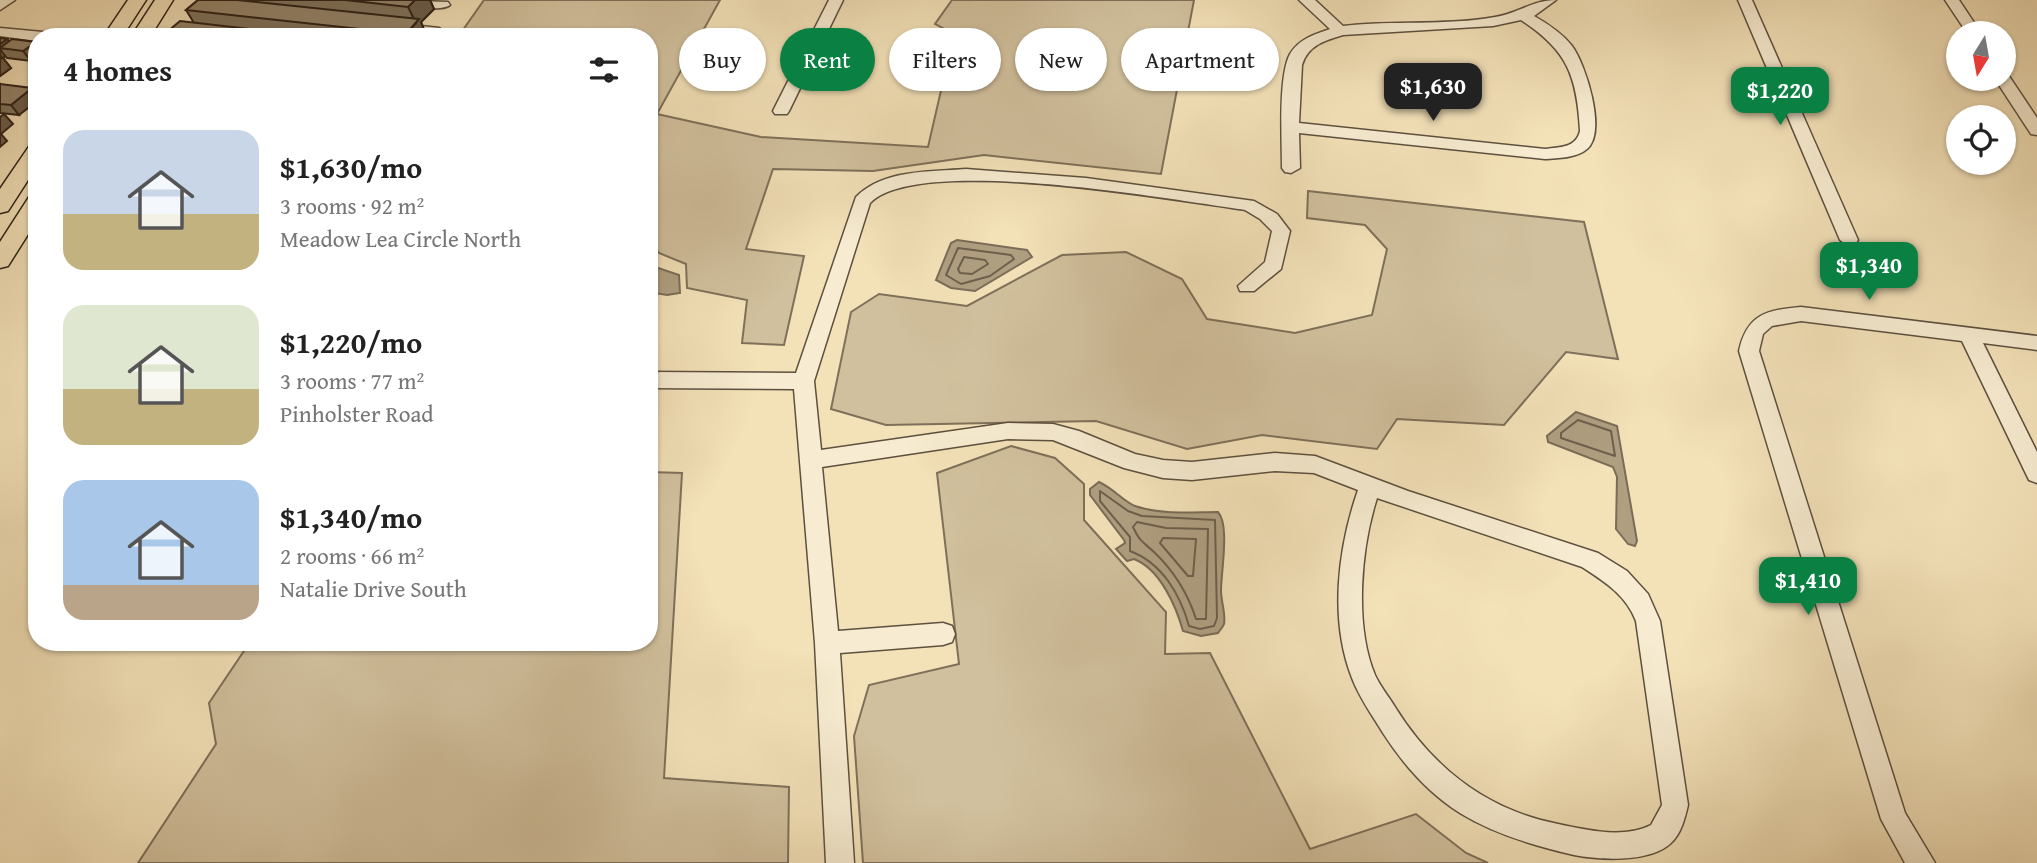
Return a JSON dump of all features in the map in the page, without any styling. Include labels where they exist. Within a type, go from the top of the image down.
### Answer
[{"type":"main road","points":[[118,28],[136,0]]},
{"type":"main road","points":[[146,28],[164,0]]},
{"type":"main road","points":[[0,206],[7,185],[28,160]]},
{"type":"main road","points":[[0,260],[28,216]]},
{"type":"street","points":[[0,6],[8,0]]},
{"type":"street","points":[[394,0],[444,2],[439,28]]},
{"type":"street","points":[[781,111],[836,0]]},
{"type":"street","points":[[1306,0],[1336,27]]},
{"type":"street","points":[[1290,168],[1297,55],[1303,44],[1316,35],[1336,27],[1372,21],[1488,20],[1523,15],[1549,0]]},
{"type":"street","points":[[1745,0],[1849,240]]},
{"type":"street","points":[[1952,0],[1966,21]]},
{"type":"street","points":[[1292,127],[1545,154],[1564,153],[1579,147],[1587,139],[1591,128],[1575,63],[1560,42],[1523,15]]},
{"type":"street","points":[[373,25],[395,28]]},
{"type":"street","points":[[0,32],[28,35]]},
{"type":"street","points":[[2011,91],[2037,130]]},
{"type":"street","points":[[840,863],[827,643],[804,381],[862,201],[872,191],[897,181],[966,174],[1086,183],[1248,205],[1275,220],[1281,231],[1275,265],[1247,286]]},
{"type":"street","points":[[1919,861],[1894,819],[1749,351],[1751,335],[1761,323],[1778,315],[1801,314],[2037,343]]},
{"type":"street","points":[[1969,335],[2037,474]]},
{"type":"street","points":[[658,380],[804,381]]},
{"type":"street","points":[[810,460],[1008,430],[1032,430],[1072,437],[1132,462],[1163,469],[1192,471],[1295,462],[1315,465],[1590,560],[1619,578],[1640,601],[1648,621],[1675,805],[1670,822],[1658,837],[1633,848],[1600,849],[1540,835],[1498,818],[1455,795],[1403,745],[1364,677],[1354,644],[1353,544],[1370,486]]},
{"type":"street","points":[[827,643],[943,634]]},
{"type":"shaded area","points":[[484,0],[720,0],[705,28],[679,28],[679,74],[658,112],[658,28],[464,28]]},
{"type":"shaded area","points":[[952,0],[1194,0],[1189,28],[1121,28],[1121,91],[1177,91],[1161,174],[984,155],[873,171],[773,169],[746,249],[804,256],[784,345],[742,343],[747,300],[687,288],[686,264],[658,252],[658,114],[761,137],[928,147],[941,91],[1001,91],[1001,28],[943,28],[935,24]]},
{"type":"shaded area","points":[[1308,191],[1584,222],[1618,359],[1566,352],[1504,425],[1397,419],[1377,449],[1262,435],[1187,449],[1096,421],[886,425],[831,409],[851,312],[879,294],[967,306],[1062,255],[1126,252],[1182,279],[1207,319],[1295,333],[1372,315],[1387,249],[1365,225],[1307,218]]},
{"type":"shaded area","points":[[1011,446],[1055,458],[1084,484],[1084,520],[1166,612],[1165,654],[1210,653],[1310,849],[1416,814],[1466,853],[1488,863],[863,863],[854,736],[869,685],[959,664],[937,473]]},
{"type":"shaded area","points":[[658,472],[682,473],[664,778],[789,787],[788,863],[138,863],[216,744],[209,703],[244,651],[658,651]]},
{"type":"water","points":[[957,240],[1027,250],[1032,257],[975,291],[951,288],[936,280],[951,243]]},
{"type":"water","points":[[658,268],[679,275],[680,293],[658,294]]},
{"type":"water","points":[[1576,412],[1617,426],[1637,541],[1635,546],[1628,544],[1616,529],[1617,477],[1613,467],[1548,442],[1547,436]]},
{"type":"water","points":[[1099,482],[1131,504],[1145,509],[1218,512],[1224,527],[1221,591],[1224,625],[1218,633],[1201,636],[1183,631],[1166,589],[1152,571],[1134,559],[1127,561],[1116,549],[1125,543],[1124,540],[1090,495],[1090,489]]},
{"type":"building","points":[[198,0],[237,0],[419,19],[411,28],[351,28],[186,10]]},
{"type":"building","points":[[345,0],[415,0],[408,7]]},
{"type":"building","points":[[180,21],[240,28],[172,28]]},
{"type":"building","points":[[12,39],[28,41],[28,48],[23,51],[0,48]]},
{"type":"building","points":[[0,84],[28,88],[28,91],[11,105],[0,104]]}]
